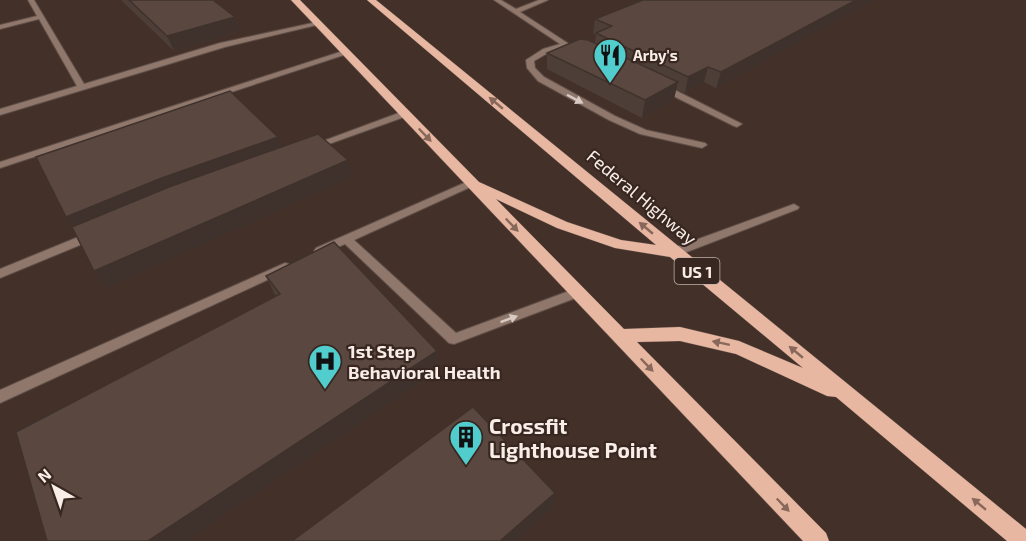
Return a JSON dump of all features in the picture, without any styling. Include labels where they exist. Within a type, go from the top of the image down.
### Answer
[{"type":"main road","points":[[295,0],[818,541]]},
{"type":"main road","name":"Federal Highway","points":[[371,0],[1024,541]]},
{"type":"main road","points":[[471,183],[562,225],[620,245],[675,252]]},
{"type":"main road","points":[[619,336],[680,334],[739,348],[852,399]]},
{"type":"lane","points":[[31,0],[82,87]]},
{"type":"lane","points":[[496,0],[567,46]]},
{"type":"lane","points":[[515,12],[545,0]]},
{"type":"lane","points":[[0,27],[40,18]]},
{"type":"lane","points":[[0,112],[223,45],[317,24]]},
{"type":"lane","points":[[581,49],[567,46],[553,47],[538,52],[530,60],[531,68],[541,79],[612,118],[643,132],[702,145]]},
{"type":"lane","points":[[0,165],[346,53]]},
{"type":"lane","points":[[653,83],[737,124]]},
{"type":"lane","points":[[303,150],[404,114]]},
{"type":"lane","points":[[0,397],[471,183]]},
{"type":"lane","points":[[675,252],[794,207]]},
{"type":"lane","points":[[0,274],[108,228]]},
{"type":"lane","points":[[346,239],[454,339],[577,293]]},
{"type":"building","points":[[129,0],[213,0],[235,17],[167,36]]},
{"type":"building","points":[[643,0],[856,0],[721,72],[708,67],[688,77],[596,33],[612,26],[595,19]]},
{"type":"building","points":[[580,39],[588,40],[678,82],[645,100],[547,53]]},
{"type":"building","points":[[230,91],[278,137],[159,179],[66,217],[36,157]]},
{"type":"building","points":[[318,134],[348,160],[94,271],[72,227],[169,187]]},
{"type":"building","points":[[334,242],[437,351],[148,541],[47,541],[16,432],[280,294],[266,276]]},
{"type":"building","name":"Crossfit Lighthouse Point","points":[[473,407],[555,493],[500,541],[292,541]]},
{"type":"place","name":"Arby's","points":[[610,84]]},
{"type":"place","name":"1st Step Behavioral Health","points":[[325,390]]},
{"type":"place","name":"Crossfit Lighthouse Point","points":[[466,466]]}]
